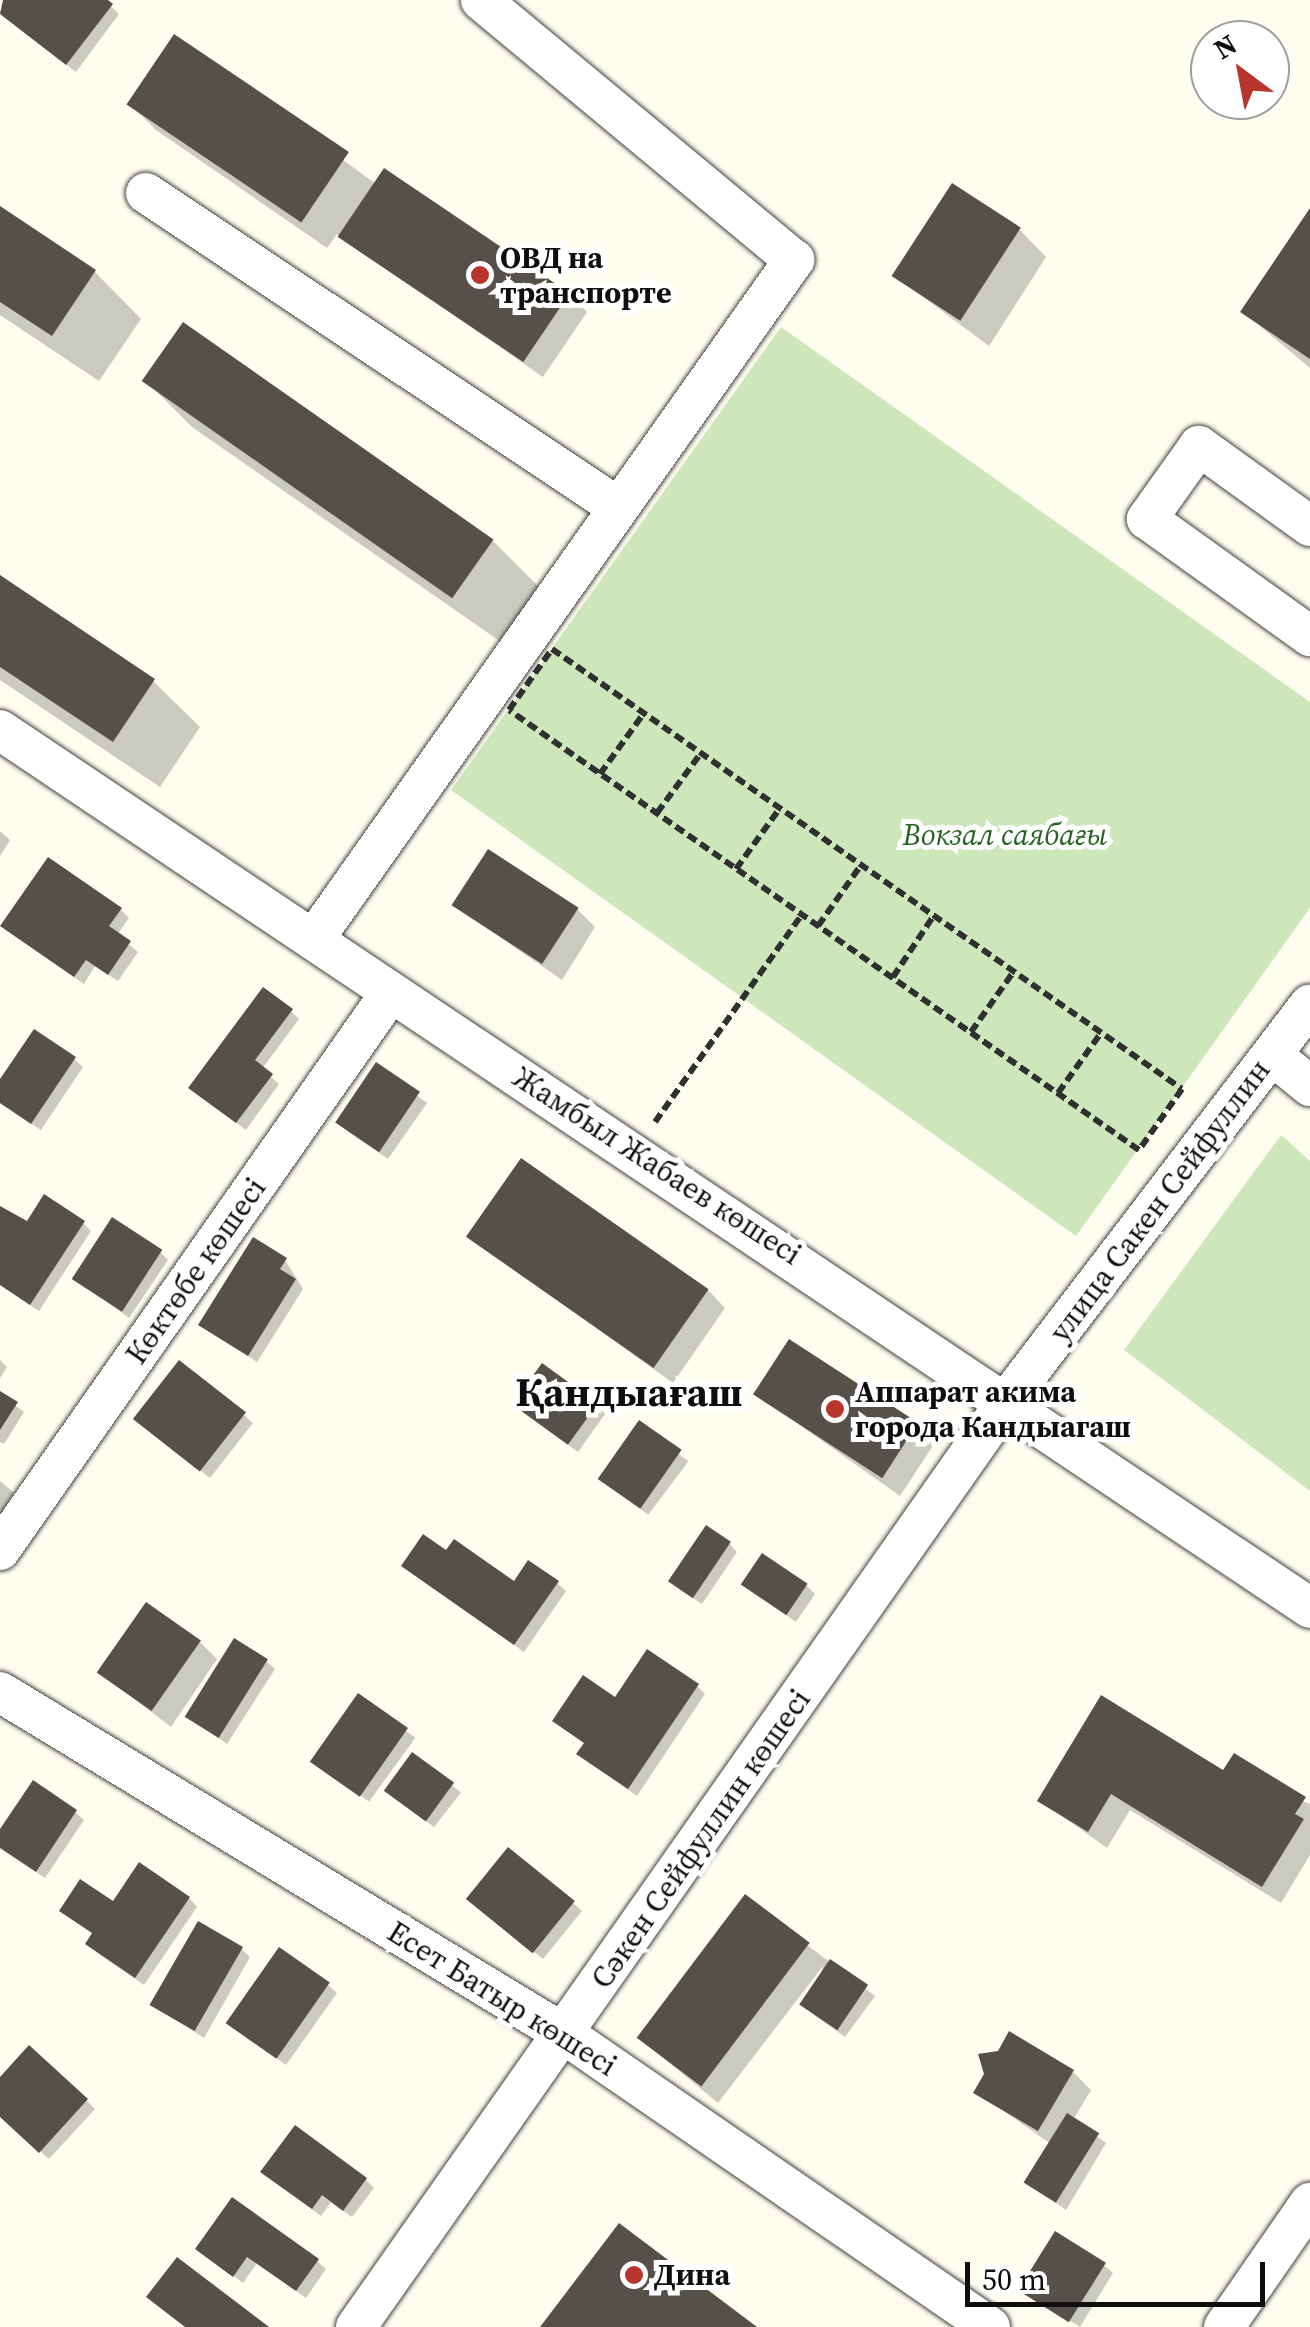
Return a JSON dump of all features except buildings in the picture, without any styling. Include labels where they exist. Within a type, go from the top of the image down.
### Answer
[{"type":"street","points":[[314,939],[794,260],[481,0]]},
{"type":"street","points":[[146,194],[619,508]]},
{"type":"street","points":[[1310,526],[1199,446],[1146,519],[1310,636]]},
{"type":"street","name":"Жамбыл Жабаев көшесі","points":[[0,730],[1009,1398],[1310,1608]]},
{"type":"street","name":"Көктөбе көшесі","points":[[0,1550],[391,992]]},
{"type":"street","name":"улица Сакен Сейфуллин","points":[[1009,1398],[1310,1005]]},
{"type":"street","points":[[1272,1056],[1310,1086]]},
{"type":"street","name":"Сәкен Сейфуллин көшесі","points":[[356,2327],[1009,1398]]},
{"type":"street","name":"Есет Батыр көшесі","points":[[0,1692],[564,2034],[990,2327]]},
{"type":"street","points":[[1224,2327],[1310,2203]]},
{"type":"path","points":[[552,649],[701,752],[1182,1089],[1138,1150],[509,710],[552,649]]},
{"type":"path","points":[[600,774],[644,713]]},
{"type":"path","points":[[657,813],[701,752]]},
{"type":"path","points":[[736,869],[780,808]]},
{"type":"path","points":[[818,926],[861,865]]},
{"type":"path","points":[[635,1152],[802,914]]},
{"type":"path","points":[[892,978],[934,916]]},
{"type":"path","points":[[971,1032],[1014,971]]},
{"type":"path","points":[[1058,1093],[1102,1033]]},
{"type":"green space","name":"Вокзал саябағы","points":[[781,327],[1310,702],[1310,908],[1076,1236],[451,790]]},
{"type":"green space","points":[[1281,1135],[1310,1161],[1310,1491],[1124,1350]]},
{"type":"place","name":"ОВД на транспорте","points":[[480,275]]},
{"type":"place","name":"Аппарат акима города Кандыагаш","points":[[835,1409]]},
{"type":"place","name":"Дина","points":[[634,2275]]},
{"type":"district","name":"Қандыағаш","points":[[629,1392]]}]
